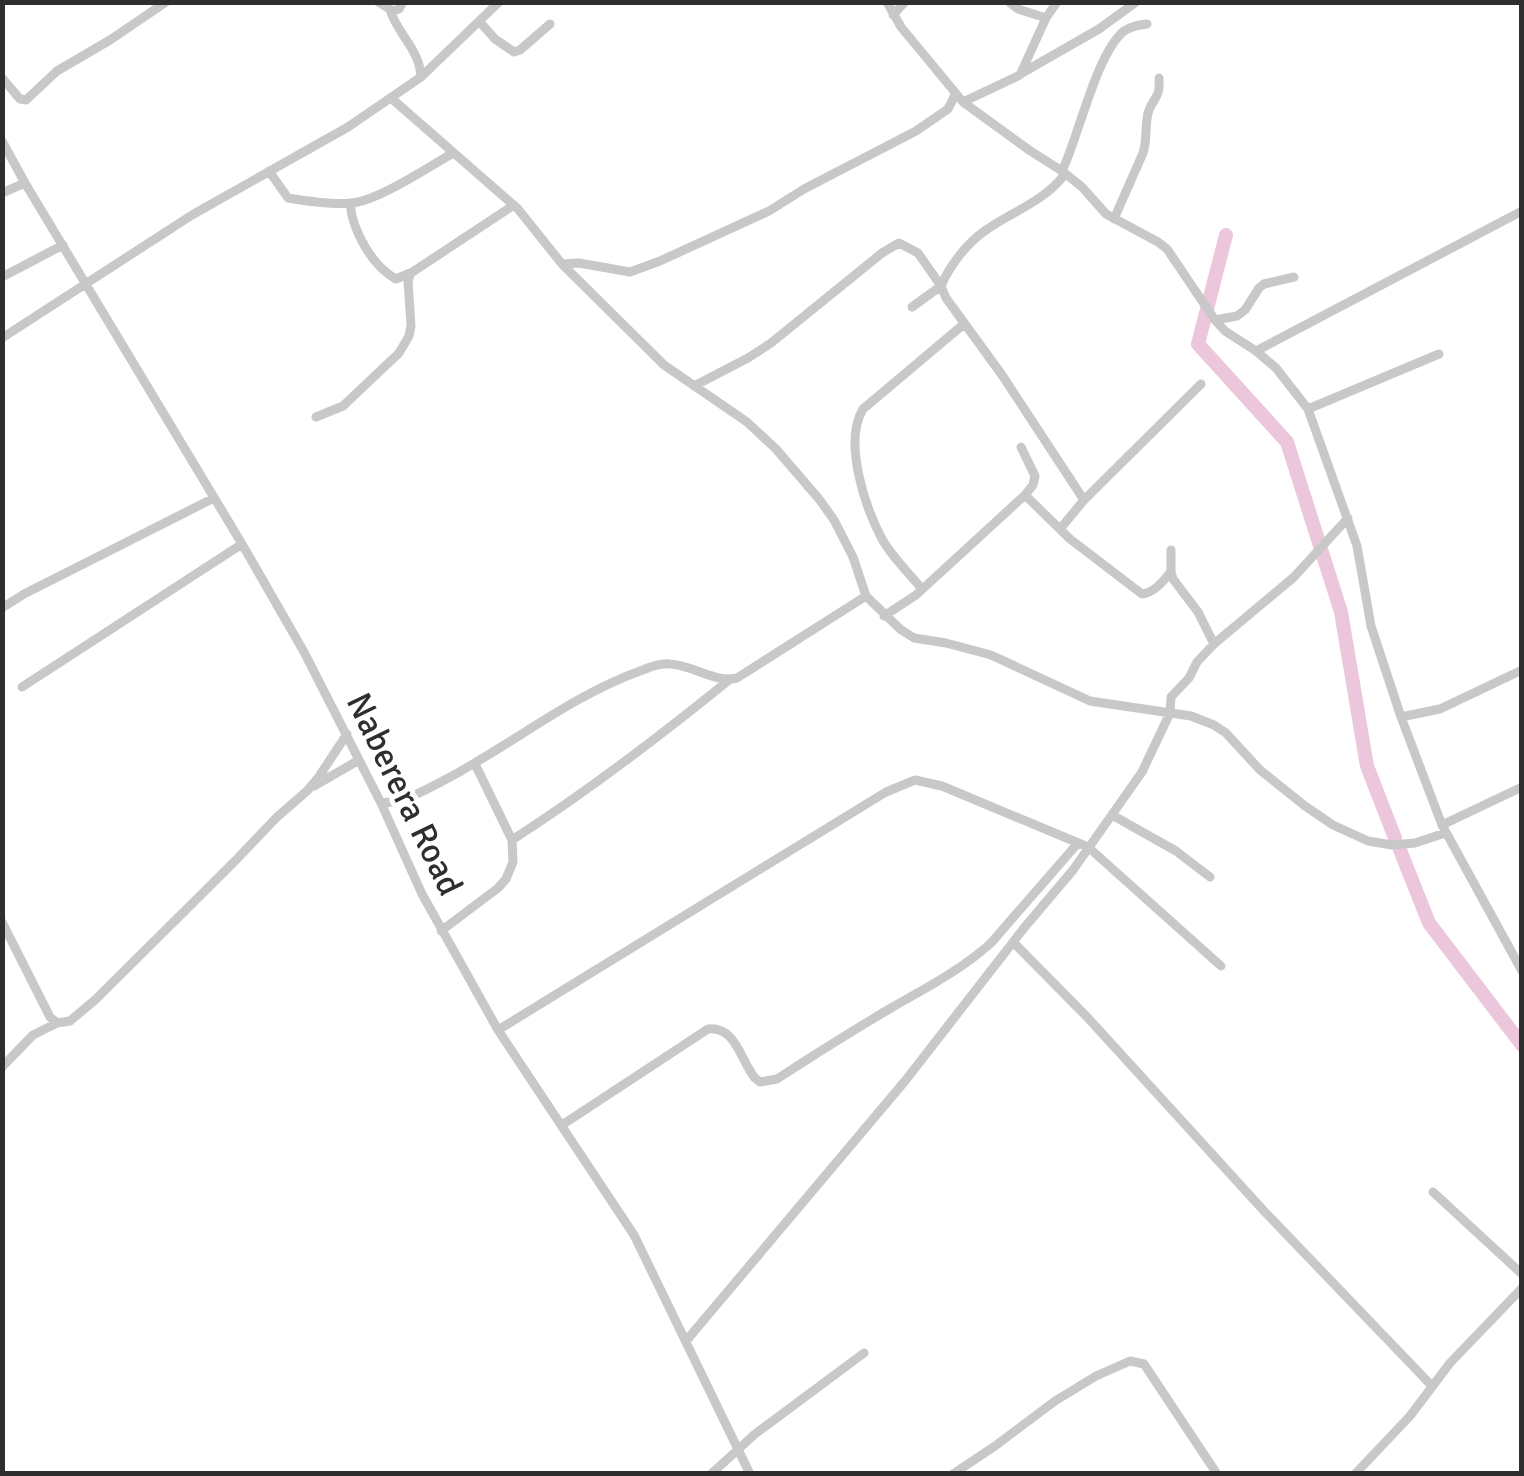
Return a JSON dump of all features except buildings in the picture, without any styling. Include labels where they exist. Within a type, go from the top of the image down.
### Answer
[{"type":"street","points":[[2,78],[26,100],[57,71],[166,2]]},
{"type":"street","points":[[378,2],[390,10],[419,60],[420,77]]},
{"type":"street","points":[[390,10],[399,9],[403,2]]},
{"type":"street","points":[[478,2],[482,18],[501,44],[514,52],[550,24]]},
{"type":"street","points":[[2,338],[192,215],[348,128],[420,77],[499,2]]},
{"type":"street","points":[[887,2],[963,102],[1064,173],[1114,219],[1158,242],[1215,320],[1285,377],[1308,408],[1357,546],[1371,626],[1444,829],[1522,970]]},
{"type":"street","points":[[893,14],[906,2]]},
{"type":"street","points":[[1009,2],[1046,18]]},
{"type":"street","points":[[1020,75],[1046,18],[1058,2]]},
{"type":"street","points":[[963,102],[1020,75],[1099,29],[1136,2]]},
{"type":"street","points":[[912,307],[941,286],[984,231],[1049,192],[1064,173],[1109,52],[1124,31],[1147,24]]},
{"type":"street","points":[[1114,219],[1144,153],[1148,114],[1158,96],[1159,78]]},
{"type":"street","points":[[562,264],[630,272],[651,266],[768,211],[804,188],[916,131],[948,110],[955,94]]},
{"type":"street","points":[[391,98],[514,205],[562,264],[664,365],[756,430],[819,499],[846,542],[866,596],[884,616],[914,638],[991,655],[1090,700],[1192,716],[1214,725],[1260,770],[1305,806],[1333,825],[1368,841],[1415,843],[1522,787]]},
{"type":"street","name":"Naberera Road","points":[[2,141],[304,652],[422,894],[498,1030],[634,1235],[750,1474]]},
{"type":"street","points":[[269,171],[290,198],[350,203],[406,180],[453,153]]},
{"type":"street","points":[[2,193],[25,183]]},
{"type":"street","points":[[350,203],[354,229],[386,272],[396,278],[514,205]]},
{"type":"street","points":[[1256,350],[1522,211]]},
{"type":"street","points":[[2,278],[63,244]]},
{"type":"street","points":[[694,386],[748,358],[789,330],[882,253],[902,244],[918,253],[1084,500]]},
{"type":"street","points":[[316,417],[338,409],[399,353],[411,326],[411,272]]},
{"type":"street","points":[[1215,320],[1237,316],[1264,284],[1294,277]]},
{"type":"street","points":[[922,589],[885,543],[870,509],[857,470],[857,422],[863,409],[964,324]]},
{"type":"street","points":[[1308,408],[1438,354]]},
{"type":"street","points":[[1060,529],[1084,500],[1201,384]]},
{"type":"street","points":[[884,616],[907,602],[1026,494],[1035,476],[1021,446]]},
{"type":"street","points":[[1026,494],[1096,561],[1142,594],[1159,586],[1171,571]]},
{"type":"street","points":[[2,608],[214,498]]},
{"type":"street","points":[[562,1125],[708,1029],[717,1028],[729,1035],[754,1078],[760,1082],[776,1080],[963,967],[991,943],[1112,815],[1142,772],[1170,713],[1174,691],[1189,678],[1196,662],[1294,577],[1348,518]]},
{"type":"street","points":[[22,687],[242,544]]},
{"type":"street","points":[[1171,550],[1173,578],[1207,626],[1214,644]]},
{"type":"street","points":[[512,840],[578,797],[729,680],[748,672],[866,596]]},
{"type":"street","points":[[381,804],[405,800],[474,764],[589,692],[654,666],[672,664],[729,680]]},
{"type":"street","points":[[1402,717],[1440,710],[1522,670]]},
{"type":"street","points":[[2,1068],[33,1035],[70,1021],[95,1000],[307,791],[347,734]]},
{"type":"street","points":[[307,791],[359,760]]},
{"type":"street","points":[[441,931],[506,879],[514,862],[512,840],[474,764]]},
{"type":"street","points":[[498,1030],[886,792],[915,780],[942,786],[1083,845],[1221,966]]},
{"type":"street","points":[[1112,815],[1176,851],[1210,876]]},
{"type":"street","points":[[686,1341],[905,1081],[1072,870],[1083,845]]},
{"type":"street","points":[[2,922],[50,1017],[58,1023]]},
{"type":"street","points":[[1014,942],[1432,1386]]},
{"type":"street","points":[[1433,1192],[1522,1274]]},
{"type":"street","points":[[1355,1474],[1410,1416],[1450,1363],[1522,1288]]},
{"type":"street","points":[[710,1474],[864,1352]]},
{"type":"street","points":[[953,1474],[1054,1401],[1130,1361],[1144,1364],[1217,1474]]},
{"type":"waterway","points":[[1226,235],[1198,344],[1287,442],[1341,612],[1367,766],[1395,838]]},
{"type":"waterway","points":[[1400,850],[1429,923],[1522,1045]]}]
